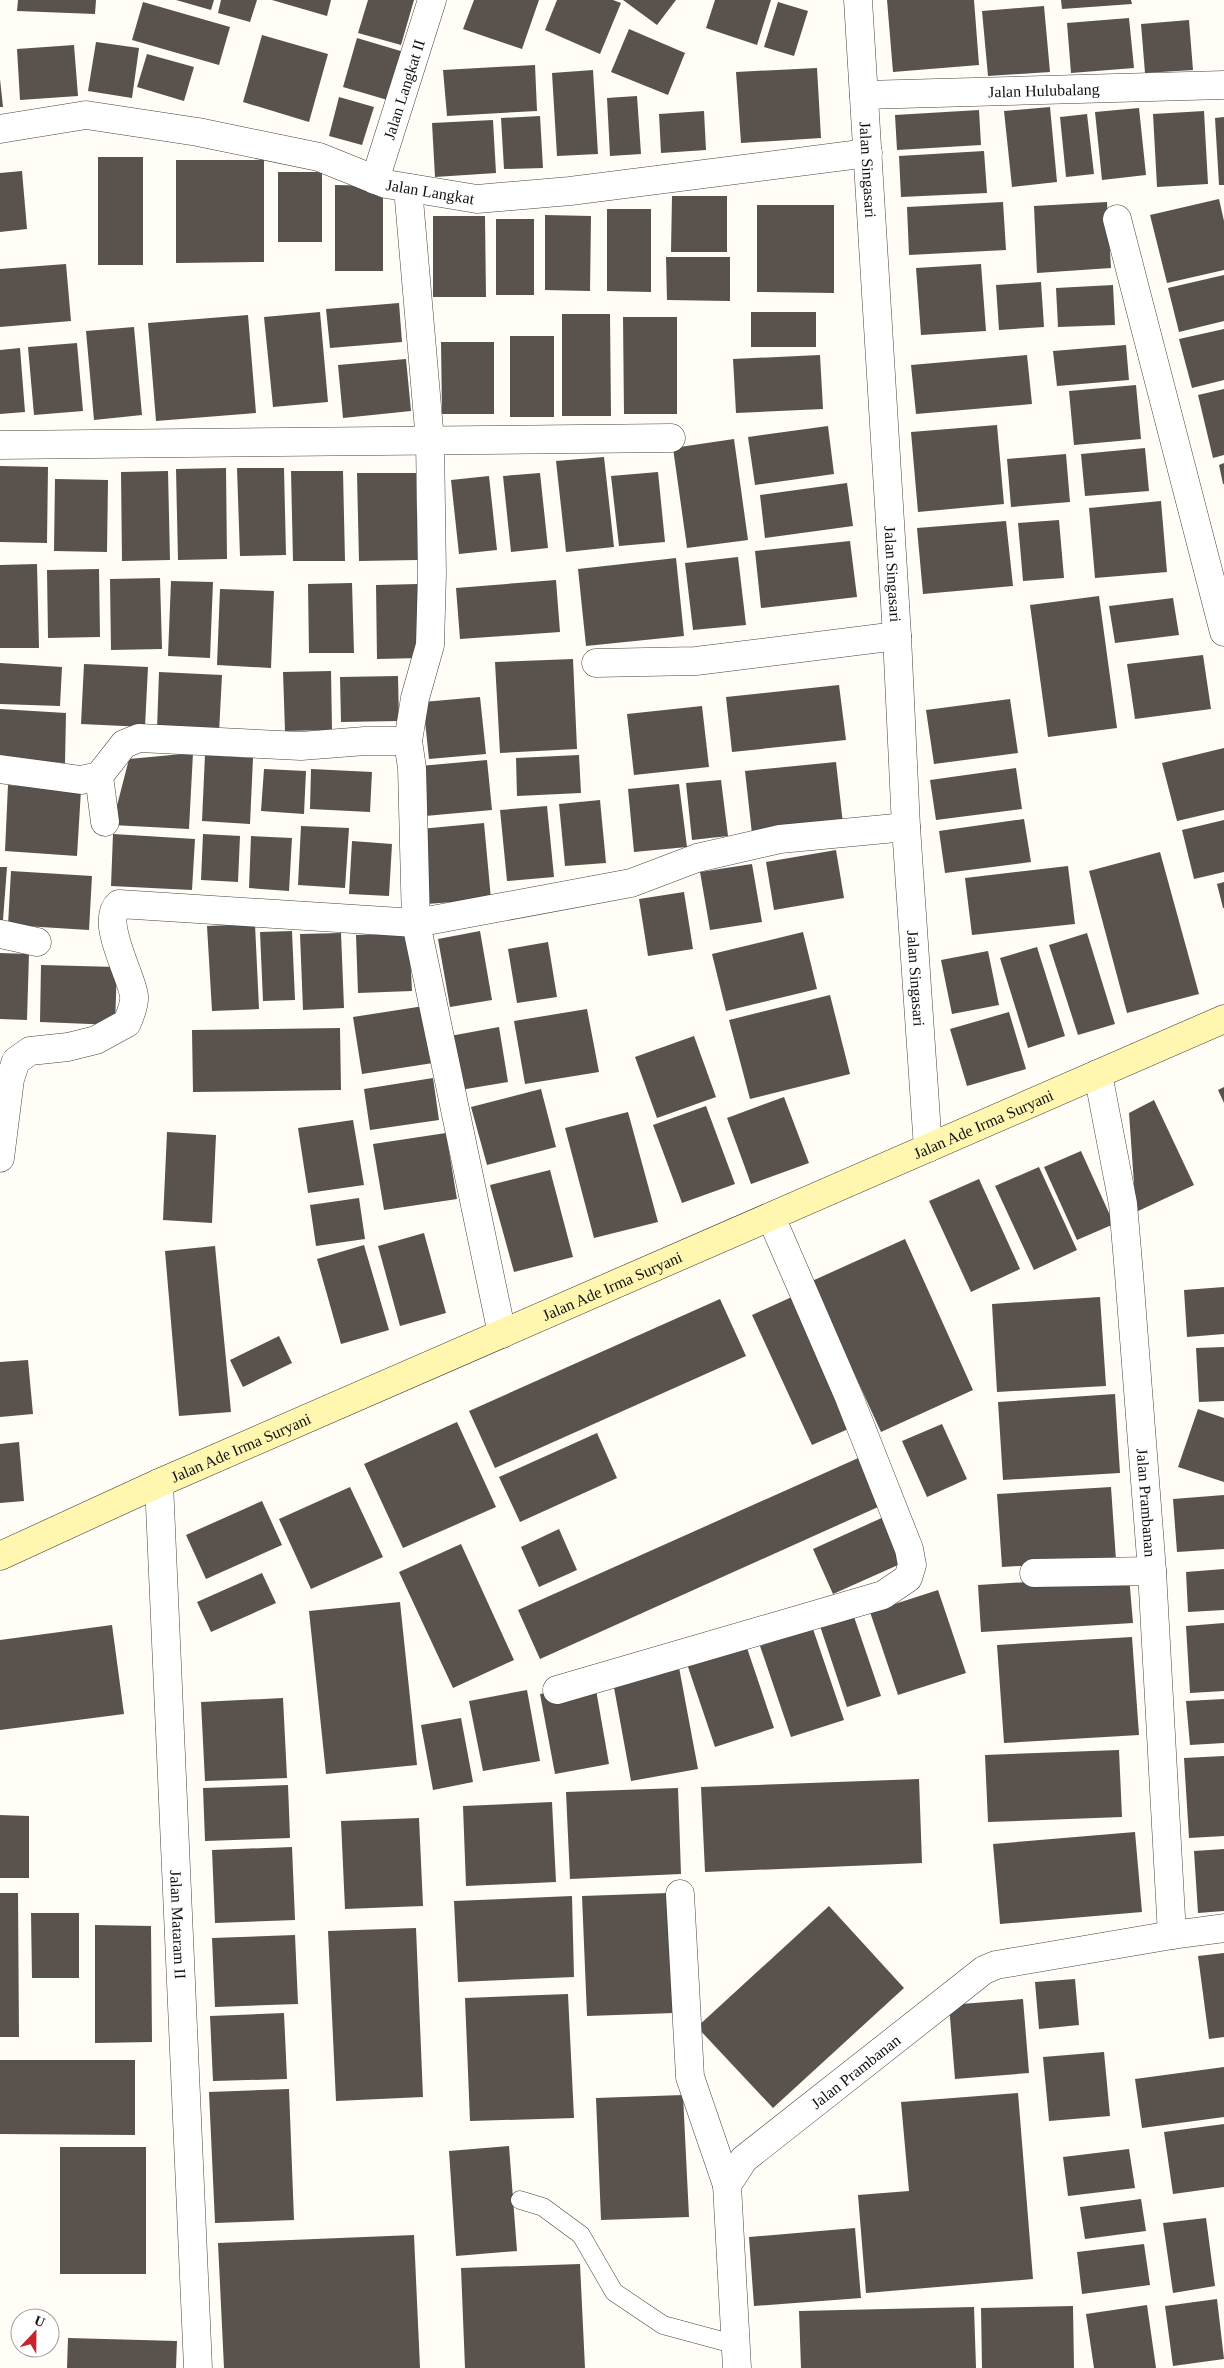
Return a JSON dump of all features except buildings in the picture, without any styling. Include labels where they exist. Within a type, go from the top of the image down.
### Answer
[{"type":"main road","name":"Jalan Ade Irma Suryani","points":[[0,1556],[159,1483],[1224,1019]]},
{"type":"street","name":"Jalan Langkat II","points":[[375,180],[432,0]]},
{"type":"street","name":"Jalan Singasari","points":[[858,0],[897,636],[906,828],[928,1148]]},
{"type":"street","name":"Jalan Hulubalang","points":[[864,95],[1224,85]]},
{"type":"street","name":"Jalan Langkat","points":[[0,129],[86,115],[198,132],[319,157],[386,184],[477,199],[570,191],[868,153]]},
{"type":"street","points":[[408,188],[430,441],[432,573],[430,645],[415,698],[408,741],[412,768],[416,923],[502,1334]]},
{"type":"street","points":[[1117,219],[1224,632]]},
{"type":"street","points":[[0,445],[672,438]]},
{"type":"street","points":[[596,664],[696,661],[897,636]]},
{"type":"street","points":[[0,769],[81,780],[99,776],[124,744],[139,738],[301,746],[365,740],[408,741]]},
{"type":"street","points":[[99,776],[105,822]]},
{"type":"street","points":[[0,1158],[10,1079],[16,1061],[30,1052],[68,1047],[96,1040],[127,1023],[134,997],[115,935],[113,916],[119,904],[416,923],[631,884],[697,858],[780,839],[906,828]]},
{"type":"street","points":[[0,934],[37,942]]},
{"type":"street","name":"Jalan Prambanan","points":[[1098,1074],[1123,1204],[1152,1571],[1172,1935]]},
{"type":"street","points":[[557,1690],[883,1595],[908,1578],[912,1565],[902,1527],[845,1388],[771,1217]]},
{"type":"street","name":"Jalan Mataram II","points":[[159,1483],[198,2368]]},
{"type":"street","points":[[1034,1573],[1152,1571]]},
{"type":"street","points":[[680,1894],[690,2077],[727,2185],[737,2356]]},
{"type":"street","name":"Jalan Prambanan","points":[[727,2185],[744,2159],[984,1970],[996,1965],[1224,1928]]},
{"type":"lane","points":[[520,2200],[543,2207],[581,2235],[614,2292],[662,2325],[737,2356]]}]
